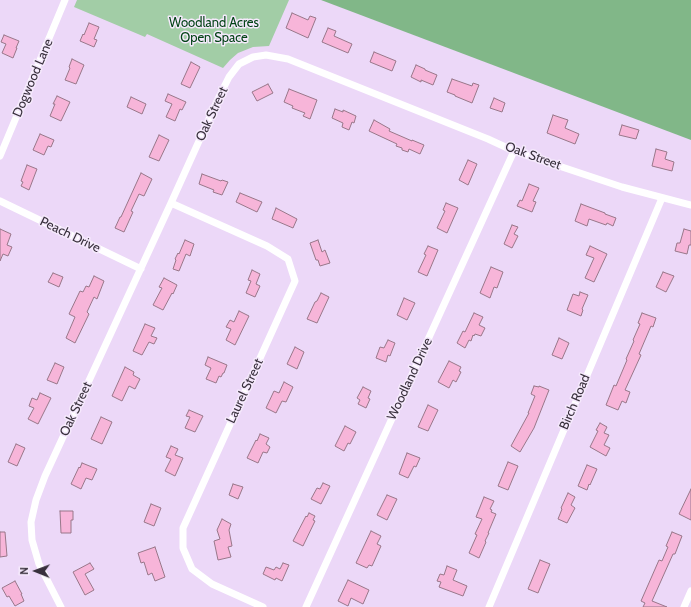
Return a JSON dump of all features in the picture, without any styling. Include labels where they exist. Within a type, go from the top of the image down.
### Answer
[{"type":"street","name":"Dogwood Lane","points":[[0,153],[65,0]]},
{"type":"street","name":"Oak Street","points":[[61,607],[39,564],[32,540],[31,522],[36,500],[45,476],[229,78],[239,64],[253,57],[266,55],[288,59],[514,151],[622,187],[691,205]]},
{"type":"street","name":"Woodland Drive","points":[[306,607],[514,151]]},
{"type":"street","name":"Birch Road","points":[[489,607],[662,198]]},
{"type":"street","name":"Peach Drive","points":[[0,201],[141,269]]},
{"type":"street","name":"Laurel Street","points":[[171,203],[267,246],[288,259],[295,281],[183,528],[183,548],[192,569],[212,584],[263,607]]},
{"type":"street","points":[[684,607],[691,591]]},
{"type":"green space","name":"Woodland Acres Open Space","points":[[77,0],[289,0],[269,46],[253,47],[238,53],[223,68],[147,34],[145,37],[74,7]]},
{"type":"green space","points":[[321,0],[691,0],[691,140]]},
{"type":"building","points":[[292,13],[308,20],[310,16],[316,18],[308,38],[286,28]]},
{"type":"building","points":[[89,23],[99,27],[94,39],[97,40],[94,47],[80,41]]},
{"type":"building","points":[[328,28],[336,31],[334,36],[352,44],[348,53],[322,42]]},
{"type":"building","points":[[4,35],[19,41],[13,58],[2,53],[6,44],[1,42]]},
{"type":"building","points":[[374,52],[396,61],[392,71],[370,62]]},
{"type":"building","points":[[72,59],[84,65],[76,84],[65,80]]},
{"type":"building","points":[[191,62],[200,67],[190,88],[181,84]]},
{"type":"building","points":[[416,65],[437,75],[433,85],[421,80],[421,82],[411,77]]},
{"type":"building","points":[[452,79],[472,86],[473,83],[479,85],[472,103],[447,92]]},
{"type":"building","points":[[268,84],[273,93],[257,101],[252,92]]},
{"type":"building","points":[[289,89],[317,100],[310,119],[303,116],[305,113],[292,108],[293,106],[284,102]]},
{"type":"building","points":[[168,94],[186,102],[182,110],[180,109],[175,121],[166,117],[172,104],[165,101]]},
{"type":"building","points":[[57,96],[70,102],[61,121],[50,116]]},
{"type":"building","points":[[131,97],[146,104],[142,114],[127,107]]},
{"type":"building","points":[[494,98],[505,103],[502,112],[490,108]]},
{"type":"building","points":[[335,109],[343,112],[343,110],[356,116],[354,123],[352,122],[349,130],[342,127],[343,123],[332,118]]},
{"type":"building","points":[[553,115],[568,120],[565,128],[579,134],[575,144],[547,133]]},
{"type":"building","points":[[374,120],[390,129],[389,131],[424,145],[420,154],[409,149],[408,152],[402,150],[402,148],[396,146],[397,144],[369,131]]},
{"type":"building","points":[[622,125],[639,130],[636,139],[619,135]]},
{"type":"building","points":[[40,134],[54,140],[51,147],[48,146],[44,155],[33,150]]},
{"type":"building","points":[[159,135],[169,140],[159,161],[149,157]]},
{"type":"building","points":[[656,149],[667,152],[665,159],[674,162],[672,171],[652,166]]},
{"type":"building","points":[[468,160],[477,164],[468,185],[459,180]]},
{"type":"building","points":[[27,165],[37,169],[29,190],[21,186],[23,182],[21,181]]},
{"type":"building","points":[[141,173],[152,179],[144,196],[139,194],[124,232],[115,228]]},
{"type":"building","points":[[202,174],[228,182],[222,195],[199,184]]},
{"type":"building","points":[[529,184],[539,188],[533,201],[536,202],[532,212],[517,206],[520,200],[522,201]]},
{"type":"building","points":[[240,193],[262,202],[257,212],[236,202]]},
{"type":"building","points":[[446,203],[458,208],[447,233],[437,228],[445,211],[443,210]]},
{"type":"building","points":[[581,204],[616,218],[613,226],[589,219],[587,226],[575,221]]},
{"type":"building","points":[[276,208],[297,219],[293,228],[272,219]]},
{"type":"building","points":[[512,225],[518,227],[514,234],[518,236],[512,248],[504,244]]},
{"type":"building","points":[[0,229],[11,234],[7,245],[12,247],[8,256],[3,254],[0,261]]},
{"type":"building","points":[[684,229],[691,231],[691,245],[689,245],[687,254],[675,251],[677,243],[680,243]]},
{"type":"building","points":[[185,240],[194,244],[190,256],[186,254],[179,271],[173,269],[175,259],[178,253],[179,254]]},
{"type":"building","points":[[318,240],[322,252],[325,250],[330,263],[320,266],[318,260],[316,260],[310,243]]},
{"type":"building","points":[[428,246],[438,250],[427,276],[418,272],[426,255],[424,254]]},
{"type":"building","points":[[590,246],[607,254],[594,282],[585,278],[594,258],[586,255]]},
{"type":"building","points":[[491,267],[503,272],[497,288],[494,287],[490,298],[480,293]]},
{"type":"building","points":[[252,270],[260,274],[256,284],[260,286],[255,297],[246,293],[251,281],[248,280]]},
{"type":"building","points":[[663,272],[674,276],[666,292],[656,287]]},
{"type":"building","points":[[53,273],[63,277],[59,287],[48,282]]},
{"type":"building","points":[[94,276],[104,281],[97,299],[94,297],[87,312],[89,314],[75,343],[66,338],[75,317],[69,314],[80,291],[83,292],[86,286],[89,287]]},
{"type":"building","points":[[164,278],[177,285],[163,310],[153,305],[162,288],[159,287]]},
{"type":"building","points":[[580,292],[588,295],[582,309],[581,316],[567,310],[573,294],[579,296]]},
{"type":"building","points":[[321,293],[329,297],[317,323],[307,319]]},
{"type":"building","points":[[404,298],[415,303],[407,320],[397,315]]},
{"type":"building","points":[[239,311],[249,316],[235,345],[226,340],[231,329],[226,327],[230,320],[234,322]]},
{"type":"building","points":[[474,313],[483,317],[479,325],[485,328],[481,336],[475,334],[474,336],[473,335],[471,341],[469,340],[465,348],[457,343],[463,331],[465,332]]},
{"type":"building","points":[[642,313],[656,318],[653,327],[651,326],[639,354],[641,355],[625,390],[630,392],[626,403],[622,401],[618,410],[606,405],[614,385],[616,386],[627,360],[626,359],[640,324],[638,323]]},
{"type":"building","points":[[145,324],[155,328],[151,336],[157,338],[154,344],[149,342],[142,355],[133,351]]},
{"type":"building","points":[[559,338],[569,343],[562,359],[552,355]]},
{"type":"building","points":[[388,340],[395,343],[386,362],[376,358],[380,347],[384,348]]},
{"type":"building","points":[[295,347],[304,352],[297,369],[287,364]]},
{"type":"building","points":[[208,357],[227,365],[224,373],[221,377],[219,376],[216,383],[206,379],[211,368],[205,365]]},
{"type":"building","points":[[449,361],[461,367],[459,371],[461,372],[456,382],[453,380],[449,388],[438,382]]},
{"type":"building","points":[[55,363],[64,367],[57,384],[47,380]]},
{"type":"building","points":[[125,367],[134,372],[133,375],[140,379],[135,389],[129,386],[122,401],[112,396]]},
{"type":"building","points":[[284,382],[293,387],[286,402],[282,401],[276,413],[266,408],[274,391],[279,393]]},
{"type":"building","points":[[534,386],[539,386],[549,390],[534,428],[520,452],[511,446],[529,413],[535,396],[531,394]]},
{"type":"building","points":[[363,387],[371,391],[368,398],[370,399],[366,408],[358,404],[360,400],[357,398]]},
{"type":"building","points":[[40,393],[51,398],[38,424],[28,419],[34,408],[29,406],[32,398],[37,400]]},
{"type":"building","points":[[428,405],[438,410],[428,431],[418,427]]},
{"type":"building","points":[[189,410],[203,416],[195,432],[185,428],[190,417],[186,416]]},
{"type":"building","points":[[101,417],[112,422],[102,444],[91,439]]},
{"type":"building","points":[[600,423],[607,427],[604,433],[609,435],[604,445],[610,448],[606,456],[590,447],[598,431],[596,430]]},
{"type":"building","points":[[345,426],[356,432],[350,444],[348,443],[344,451],[335,446]]},
{"type":"building","points":[[260,434],[269,438],[266,444],[270,447],[267,453],[263,452],[258,463],[247,458]]},
{"type":"building","points":[[16,444],[25,448],[17,466],[8,462]]},
{"type":"building","points":[[171,446],[178,449],[175,455],[183,458],[175,476],[165,471],[171,459],[166,457]]},
{"type":"building","points":[[407,453],[420,458],[416,467],[414,466],[408,478],[399,474]]},
{"type":"building","points":[[508,462],[518,466],[508,490],[498,486]]},
{"type":"building","points":[[82,463],[97,469],[92,480],[86,478],[81,489],[71,484]]},
{"type":"building","points":[[587,465],[597,469],[587,490],[578,486]]},
{"type":"building","points":[[323,483],[330,486],[321,504],[311,499],[317,488],[320,489]]},
{"type":"building","points":[[233,484],[243,487],[238,499],[229,495]]},
{"type":"building","points":[[691,489],[691,520],[679,514]]},
{"type":"building","points":[[568,493],[575,497],[571,505],[575,508],[567,523],[558,519]]},
{"type":"building","points":[[387,495],[397,499],[387,520],[377,515]]},
{"type":"building","points":[[484,497],[494,501],[490,509],[492,510],[491,512],[496,514],[479,558],[469,553],[482,519],[476,517]]},
{"type":"building","points":[[151,504],[161,508],[154,526],[144,522]]},
{"type":"building","points":[[60,511],[73,511],[71,533],[61,533]]},
{"type":"building","points":[[309,513],[315,516],[313,520],[315,521],[303,546],[293,541]]},
{"type":"building","points":[[222,519],[231,524],[229,530],[232,546],[228,547],[231,557],[218,560],[214,541],[220,539],[217,530]]},
{"type":"building","points":[[371,531],[381,536],[377,544],[381,546],[372,566],[369,565],[367,568],[356,563]]},
{"type":"building","points":[[0,532],[5,532],[7,556],[0,557]]},
{"type":"building","points":[[672,532],[682,536],[652,601],[667,607],[643,607],[645,603],[641,601],[659,560],[662,561]]},
{"type":"building","points":[[155,547],[165,577],[155,581],[152,573],[148,575],[144,562],[141,563],[138,553]]},
{"type":"building","points":[[540,560],[550,564],[538,593],[528,589]]},
{"type":"building","points":[[90,563],[94,569],[85,574],[94,590],[85,595],[73,572]]},
{"type":"building","points":[[283,563],[289,565],[282,581],[276,578],[275,580],[263,574],[266,567],[274,570],[276,567],[280,569]]},
{"type":"building","points":[[447,566],[457,570],[453,580],[467,586],[463,596],[439,587],[441,582],[437,581],[440,574],[444,575]]},
{"type":"building","points":[[348,580],[369,590],[363,604],[351,598],[348,606],[338,601]]},
{"type":"building","points":[[15,581],[24,601],[15,606],[9,596],[7,597],[2,588]]}]
